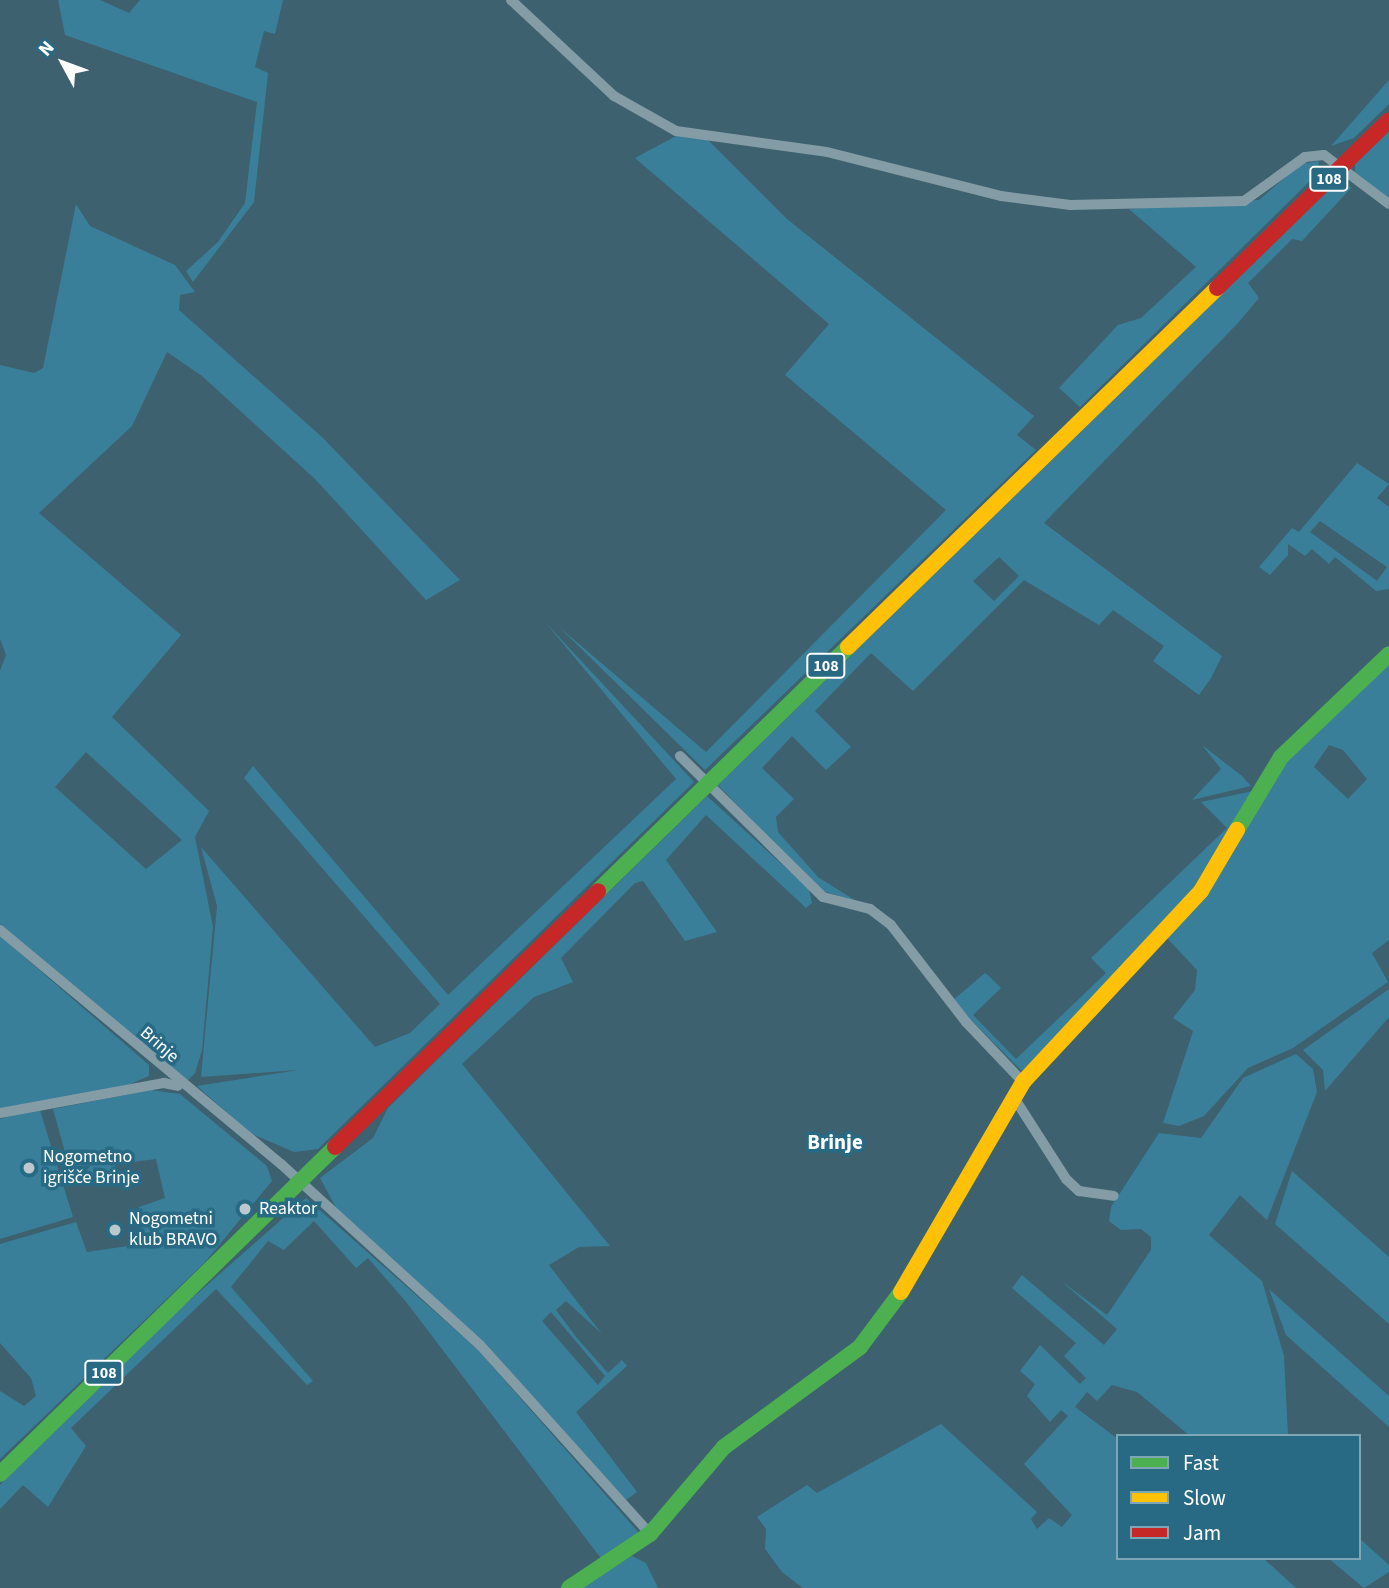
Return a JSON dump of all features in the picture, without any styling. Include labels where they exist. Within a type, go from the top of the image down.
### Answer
[{"type":"main road","name":"108","points":[[0,1474],[1389,120]]},
{"type":"main road","points":[[569,1588],[650,1534],[724,1447],[822,1379],[887,1316],[1023,1082],[1202,891],[1281,757],[1389,654]]},
{"type":"street","points":[[511,0],[614,96],[676,131],[827,152],[1001,196],[1070,205],[1227,204],[1259,194],[1305,157],[1324,155],[1389,204]]},
{"type":"street","points":[[680,756],[823,897],[870,909],[891,925],[966,1022],[1023,1082]]},
{"type":"street","name":"Brinje","points":[[0,930],[181,1087],[299,1181],[480,1345],[650,1534]]},
{"type":"street","points":[[0,1113],[164,1083],[181,1087]]},
{"type":"street","points":[[1013,1096],[1066,1179],[1079,1191],[1114,1196]]},
{"type":"shaded area","points":[[58,0],[100,0],[129,13],[140,0],[283,0],[275,34],[264,31],[255,67],[268,73],[254,202],[193,282],[186,271],[218,242],[245,203],[257,102],[65,35]]},
{"type":"shaded area","points":[[1389,80],[1389,104],[1354,138],[1331,146]]},
{"type":"shaded area","points":[[1389,131],[1389,198],[1355,172],[1355,164]]},
{"type":"shaded area","points":[[678,135],[707,139],[787,219],[1034,416],[1017,435],[1036,450],[705,770],[559,627],[706,752],[946,510],[785,375],[829,324],[635,158]]},
{"type":"shaded area","points":[[1319,161],[1318,173],[1080,407],[1059,388],[1118,325],[1141,318],[1196,267],[1129,209],[1259,200],[1301,164]]},
{"type":"shaded area","points":[[1334,185],[1352,187],[1302,241],[1292,239],[1248,283],[1259,298],[1238,323],[1044,523],[1222,656],[1199,695],[1153,661],[1164,646],[1113,610],[1099,625],[1024,580],[913,691],[871,653],[815,711],[851,747],[826,770],[792,736],[762,768],[794,799],[776,817],[778,832],[818,877],[856,901],[819,890],[718,785]],"holes":[[[999,557],[1019,576],[994,601],[973,581]]]},
{"type":"shaded area","points":[[76,204],[90,226],[175,265],[195,292],[180,295],[179,310],[322,437],[460,580],[426,600],[315,479],[202,376],[167,352],[132,426],[39,513],[181,635],[112,717],[209,811],[195,837],[213,927],[202,1050],[195,1073],[185,1083],[0,924],[0,671],[6,655],[0,639],[0,365],[34,373],[43,368]],"holes":[[[86,752],[182,840],[146,869],[55,787]]]},
{"type":"shaded area","points":[[1357,463],[1389,484],[1377,498],[1389,507],[1389,589],[1376,591],[1335,557],[1329,564],[1312,549],[1305,556],[1288,544],[1288,555],[1270,575],[1259,567],[1292,528],[1299,532]],"holes":[[[1320,521],[1387,567],[1377,581],[1310,532]]]},
{"type":"shaded area","points":[[545,622],[694,782],[318,1149],[294,1152],[250,1133],[197,1086],[298,1070],[201,1077],[217,906],[201,847],[375,1047],[410,1033],[440,1004],[244,778],[253,766],[448,995],[676,779]]},
{"type":"shaded area","points":[[1389,662],[1389,940],[1372,953],[1388,982],[1293,1048],[1248,1068],[1204,1116],[1179,1126],[1163,1123],[1193,1031],[1173,1018],[1195,990],[1197,970],[1167,938],[1286,761]],"holes":[[[1329,745],[1343,750],[1367,779],[1348,799],[1314,767]]]},
{"type":"shaded area","points":[[1202,745],[1251,786],[1192,800],[1221,769]]},
{"type":"shaded area","points":[[1253,791],[1179,911],[1022,1071],[952,1001],[985,973],[990,977],[1001,988],[973,1015],[1016,1059],[1106,973],[1091,958],[1227,828],[1201,802]]},
{"type":"shaded area","points":[[707,796],[809,889],[812,903],[806,908],[706,815],[666,860],[717,932],[685,941],[643,881],[635,883],[561,958],[573,982],[534,997],[462,1064],[610,1246],[579,1247],[549,1265],[602,1334],[566,1301],[556,1310],[577,1338],[608,1373],[622,1360],[627,1366],[576,1412],[637,1492],[626,1500],[484,1344],[339,1213],[320,1178],[373,1138],[388,1108]],"holes":[[[551,1312],[605,1376],[598,1385],[542,1321]]]},
{"type":"shaded area","points":[[0,936],[149,1065],[149,1076],[121,1088],[0,1109]]},
{"type":"shaded area","points":[[1389,989],[1389,1017],[1325,1091],[1323,1070],[1303,1050]]},
{"type":"shaded area","points":[[1296,1054],[1313,1069],[1317,1092],[1267,1220],[1240,1195],[1209,1235],[1262,1281],[1284,1356],[1288,1434],[1188,1434],[1137,1392],[1112,1385],[1097,1401],[1087,1392],[1075,1407],[1116,1438],[1116,1560],[1265,1560],[1296,1588],[803,1588],[782,1572],[765,1549],[766,1529],[757,1517],[807,1485],[817,1493],[941,1424],[1037,1512],[1031,1519],[1037,1529],[1049,1518],[1062,1527],[1072,1515],[1024,1464],[1068,1416],[1061,1410],[1050,1422],[1027,1396],[1035,1384],[1020,1371],[1040,1345],[1080,1384],[1086,1378],[1064,1356],[1076,1343],[1012,1288],[1022,1275],[1104,1345],[1117,1329],[1061,1281],[1107,1315],[1151,1250],[1151,1237],[1141,1229],[1121,1230],[1109,1221],[1111,1207],[1159,1133],[1201,1138],[1243,1078]]},
{"type":"shaded area","points":[[151,1090],[180,1094],[267,1166],[272,1181],[205,1262],[0,1459],[0,1391],[24,1406],[36,1396],[31,1378],[0,1343],[0,1244],[76,1222],[87,1252],[142,1244],[139,1207],[165,1198],[156,1159],[125,1163],[122,1156],[114,1162],[118,1175],[85,1183],[72,1177],[53,1109]]},
{"type":"shaded area","name":"Nogometno igrišče Brinje","points":[[39,1107],[73,1217],[0,1239],[0,1119]]},
{"type":"shaded area","points":[[1292,1171],[1389,1257],[1389,1324],[1275,1224]]},
{"type":"shaded area","points":[[306,1198],[476,1348],[639,1533],[603,1561],[407,1303],[368,1258],[356,1268],[314,1221],[284,1250],[268,1241],[231,1287],[313,1381],[307,1385],[216,1289],[71,1428],[86,1446],[48,1507],[23,1485],[0,1509],[0,1485],[173,1315]]},
{"type":"shaded area","points":[[1269,1289],[1389,1396],[1389,1427],[1286,1335]]},
{"type":"shaded area","points":[[1361,1540],[1389,1565],[1389,1572],[1364,1588],[1330,1560],[1361,1560]]},
{"type":"shaded area","points":[[632,1556],[646,1563],[658,1588],[578,1588]]},
{"type":"traffic: fast","points":[[598,891],[848,647]]},
{"type":"traffic: fast","points":[[1237,830],[1281,757],[1389,654]]},
{"type":"traffic: fast","points":[[0,1474],[335,1147]]},
{"type":"traffic: fast","points":[[569,1588],[650,1534],[724,1447],[860,1347],[901,1292]]},
{"type":"traffic: slow","points":[[848,647],[1217,288]]},
{"type":"traffic: slow","points":[[901,1292],[1023,1082],[1201,891],[1237,830]]},
{"type":"traffic: jam","points":[[1217,288],[1389,120]]},
{"type":"traffic: jam","points":[[335,1147],[598,891]]},
{"type":"place","name":"Nogometno igrišče Brinje","points":[[29,1168]]},
{"type":"place","name":"Reaktor","points":[[245,1209]]},
{"type":"place","name":"Nogometni klub BRAVO","points":[[115,1230]]},
{"type":"district","name":"Brinje","points":[[835,1142]]}]
